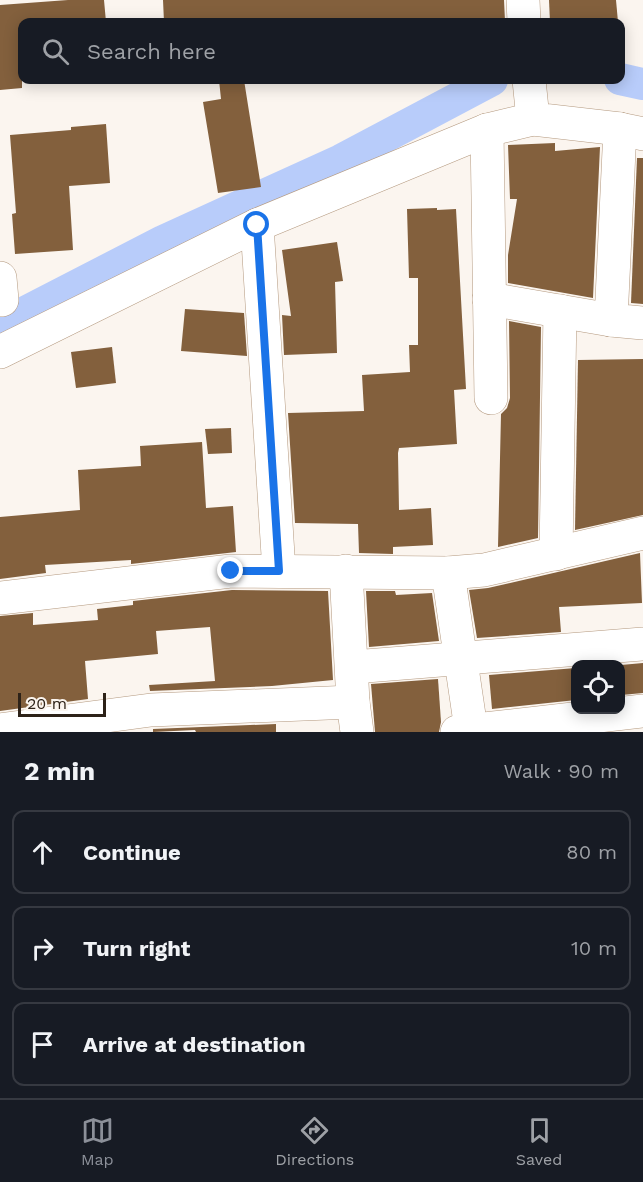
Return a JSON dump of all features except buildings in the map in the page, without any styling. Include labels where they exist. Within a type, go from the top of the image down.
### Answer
[{"type":"street","points":[[523,0],[524,18]]},
{"type":"street","points":[[0,352],[257,225],[487,130],[531,100],[631,131],[611,320]]},
{"type":"street","points":[[487,130],[491,398]]},
{"type":"street","points":[[257,225],[279,571]]},
{"type":"street","points":[[489,299],[611,320],[643,323]]},
{"type":"street","points":[[556,554],[560,311]]},
{"type":"street","points":[[0,598],[231,571],[448,573],[484,570],[643,533]]},
{"type":"street","points":[[0,730],[151,710],[355,717],[346,571]]},
{"type":"street","points":[[448,573],[461,660],[464,731],[643,711]]},
{"type":"street","points":[[352,667],[643,644]]},
{"type":"waterway","points":[[625,80],[643,84]]},
{"type":"waterway","points":[[0,325],[163,241],[341,160],[484,84]]},
{"type":"route","points":[[231,571],[279,571],[257,225]]}]
